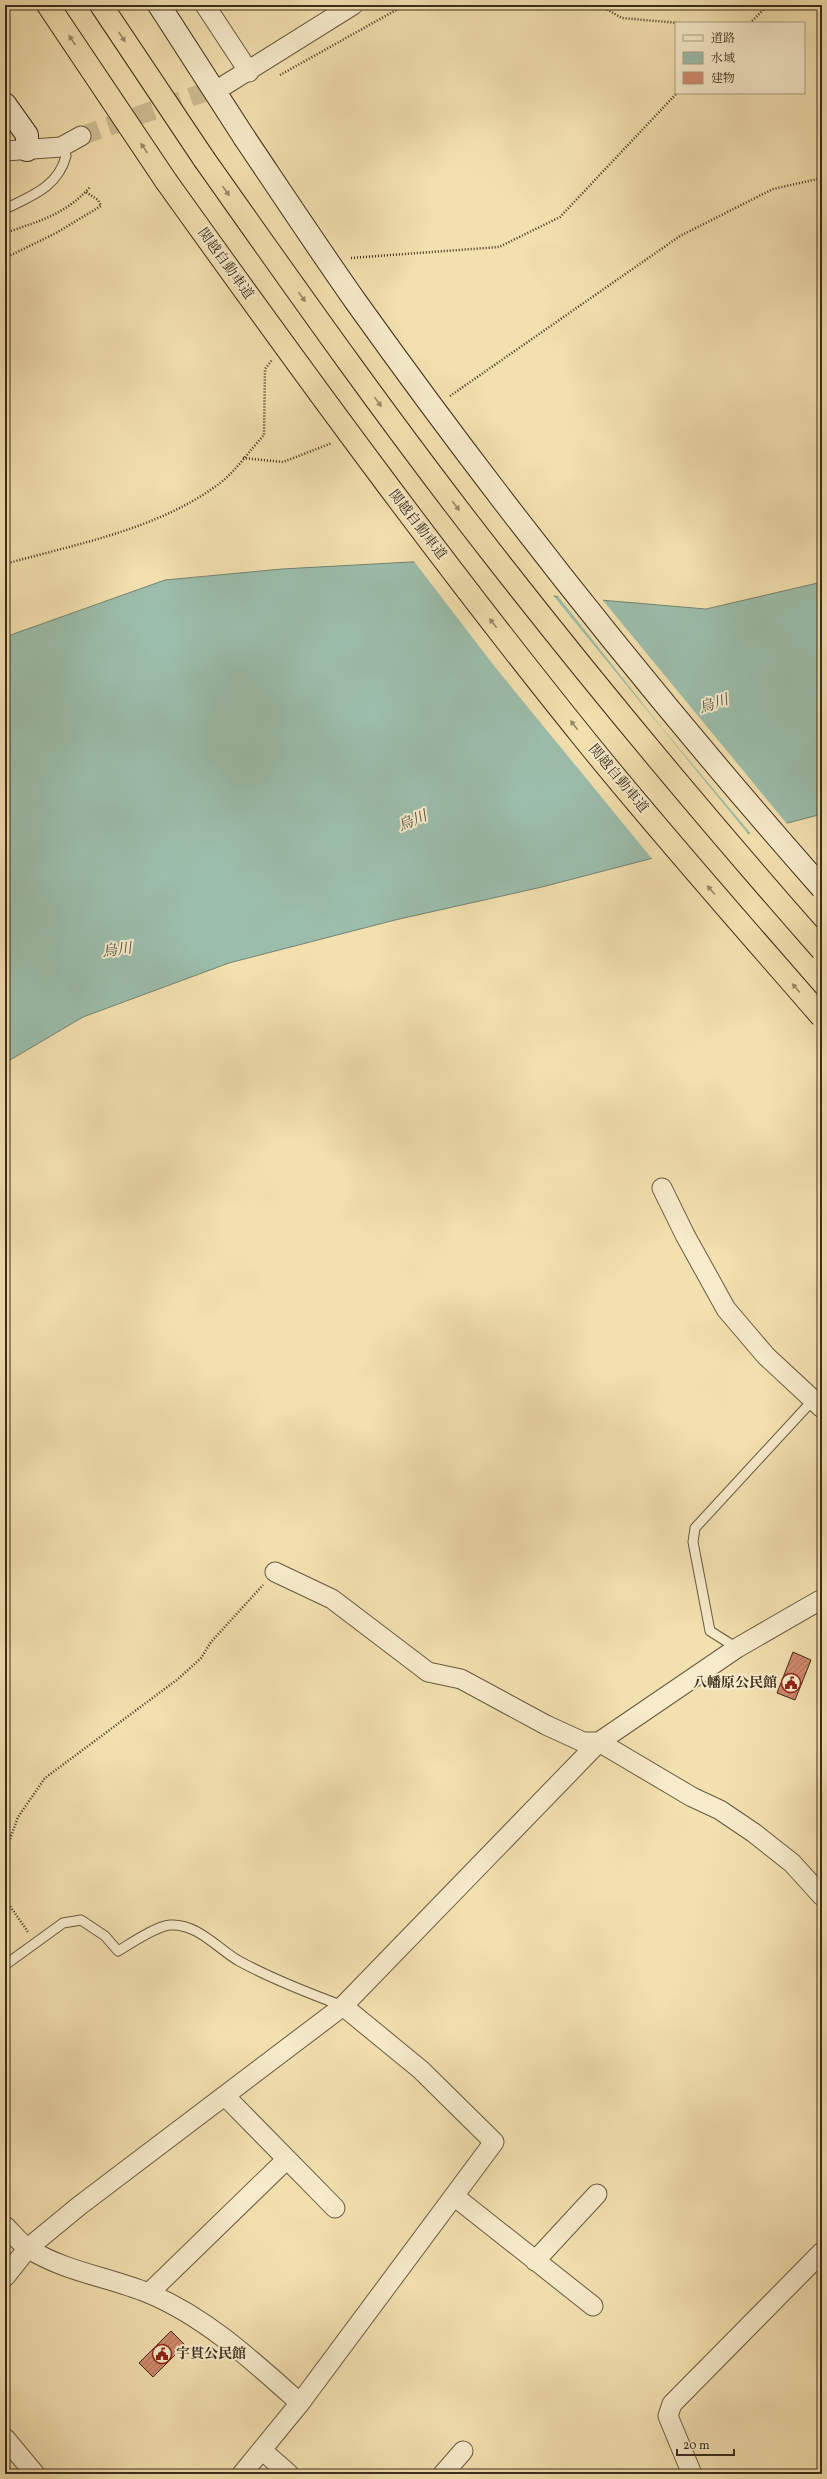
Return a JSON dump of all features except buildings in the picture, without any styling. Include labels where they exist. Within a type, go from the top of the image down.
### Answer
[{"type":"highway","name":"関越自動車道","points":[[48,5],[166,181],[371,465],[470,594],[587,742],[822,1017]]},
{"type":"highway","points":[[101,5],[204,159],[301,296],[499,562],[730,846],[822,950]]},
{"type":"street","points":[[160,5],[244,137],[355,301],[442,419],[584,602],[763,821],[822,888]]},
{"type":"street","points":[[205,5],[249,72]]},
{"type":"street","points":[[225,85],[249,72],[314,28],[353,5]]},
{"type":"street","points":[[5,104],[26,135],[27,150]]},
{"type":"street","points":[[5,151],[61,147],[80,136]]},
{"type":"street","points":[[662,1188],[685,1235],[726,1309],[766,1356],[818,1404]]},
{"type":"street","points":[[275,1572],[332,1599],[428,1672],[461,1679],[546,1725],[583,1742],[599,1742],[692,1797],[720,1810],[754,1833],[792,1862],[822,1896]]},
{"type":"street","points":[[5,2277],[28,2248],[79,2206],[343,2006],[599,1742],[737,1648],[817,1607]]},
{"type":"street","points":[[242,2474],[263,2451],[300,2403],[494,2142],[421,2070],[343,2006]]},
{"type":"street","points":[[225,2096],[335,2208]]},
{"type":"street","points":[[149,2293],[286,2159]]},
{"type":"street","points":[[535,2261],[597,2194]]},
{"type":"street","points":[[454,2196],[593,2306]]},
{"type":"street","points":[[5,2226],[28,2248],[63,2267],[149,2293],[202,2322],[255,2363],[300,2403]]},
{"type":"street","points":[[692,2474],[668,2416],[672,2404],[821,2256]]},
{"type":"street","points":[[5,2438],[35,2474]]},
{"type":"street","points":[[263,2451],[290,2474]]},
{"type":"street","points":[[443,2474],[463,2451]]},
{"type":"lane","points":[[5,209],[43,190],[55,180],[60,174],[66,156],[61,147]]},
{"type":"lane","points":[[737,1648],[710,1631],[693,1542],[695,1528],[818,1404]]},
{"type":"lane","points":[[5,1965],[63,1923],[81,1920],[105,1936],[118,1951],[170,1925],[187,1928],[200,1934],[238,1961],[304,1992],[343,2006]]},
{"type":"path","points":[[326,49],[405,5]]},
{"type":"path","points":[[599,5],[622,18],[675,23]]},
{"type":"path","points":[[751,22],[768,5]]},
{"type":"path","points":[[448,398],[680,236],[773,189],[822,178]]},
{"type":"path","points":[[5,234],[61,213],[90,187]]},
{"type":"path","points":[[5,258],[56,233],[101,206],[98,200],[86,192]]},
{"type":"path","points":[[242,458],[282,462],[333,442]]},
{"type":"path","points":[[5,1853],[18,1816],[44,1778],[178,1679],[201,1658],[211,1642],[275,1572]]},
{"type":"path","points":[[5,1899],[35,1942]]},
{"type":"water","name":"烏川","points":[[429,561],[553,596],[706,609],[822,582],[822,814],[542,887],[395,920],[229,963],[83,1017],[5,1063],[5,637],[165,580],[282,569]]},
{"type":"pier","points":[[430,559],[552,594],[749,835],[653,860],[495,667],[413,560]]},
{"type":"pier","points":[[557,595],[601,598],[788,825],[752,835],[662,728]]},
{"type":"tunnel","points":[[81,136],[225,85]]},
{"type":"place","name":"八幡原公民館","points":[[791,1683]]},
{"type":"place","name":"宇貫公民館","points":[[162,2354]]}]
